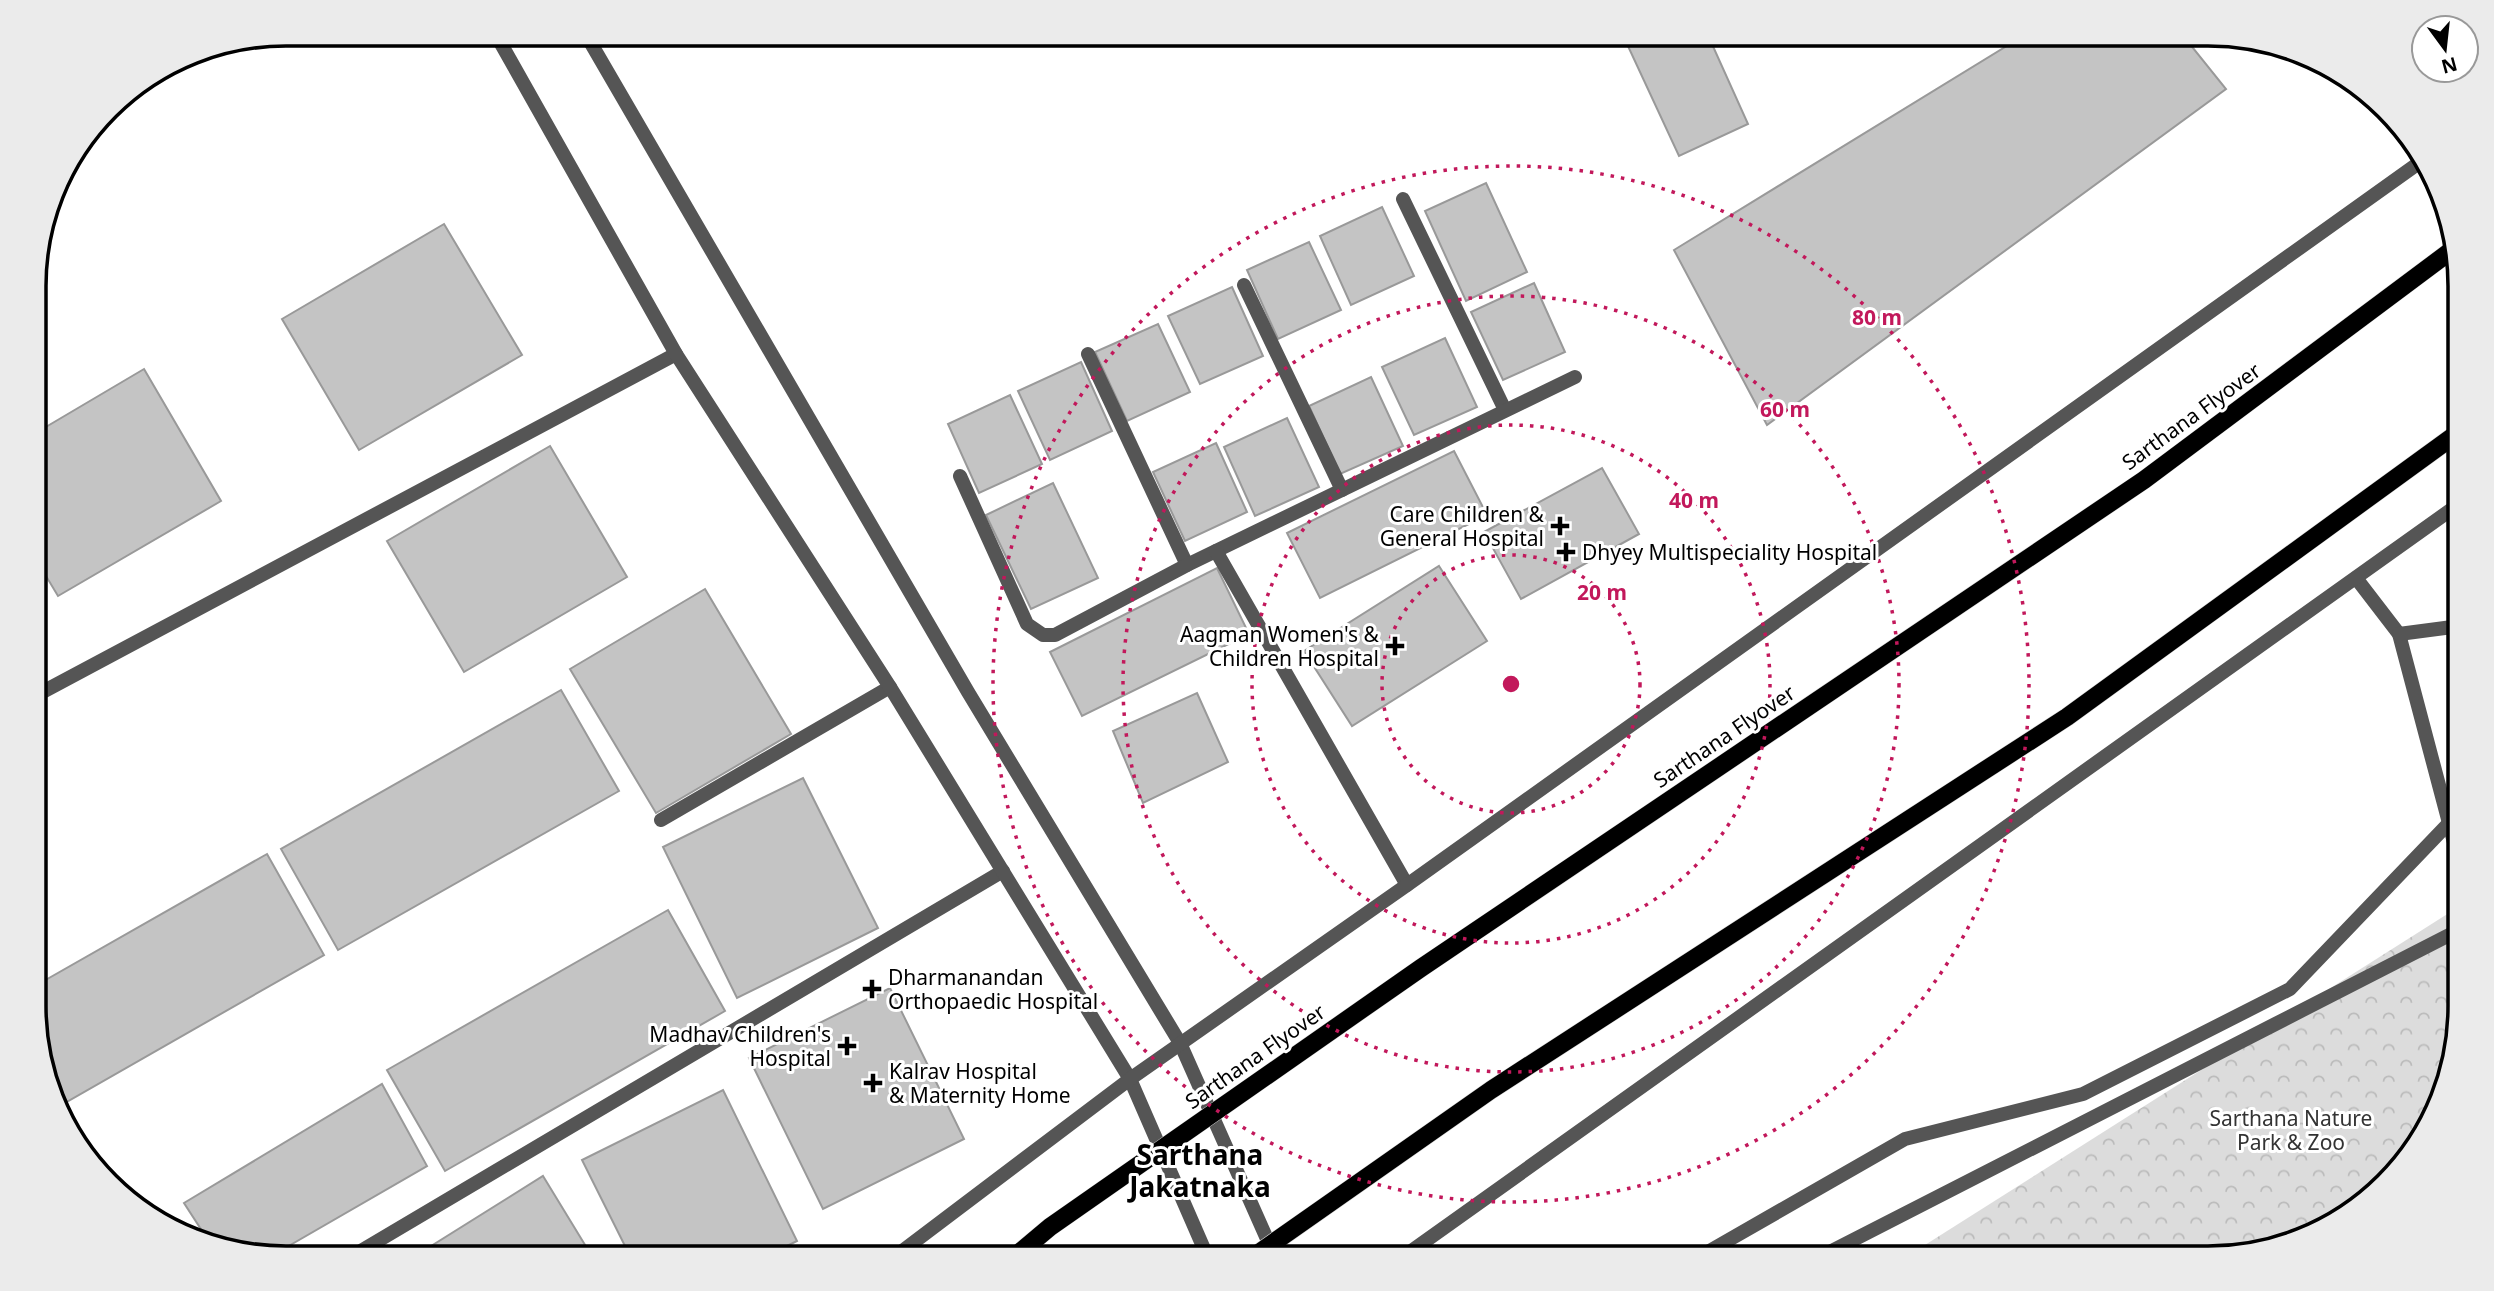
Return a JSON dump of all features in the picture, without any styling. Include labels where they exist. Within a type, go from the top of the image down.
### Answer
[{"type":"main road","name":"Sarthana Flyover","points":[[1028,1246],[1050,1227],[1421,968],[2144,480],[2446,254]]},
{"type":"main road","points":[[1271,1245],[1491,1090],[2067,717],[2448,440]]},
{"type":"street","points":[[502,46],[676,354],[890,687],[1130,1079],[1203,1246]]},
{"type":"street","points":[[592,46],[968,692],[1180,1043],[1269,1245]]},
{"type":"street","points":[[910,1246],[1180,1043],[1407,886],[2416,165]]},
{"type":"street","points":[[1403,199],[1505,410]]},
{"type":"street","points":[[1244,285],[1342,490]]},
{"type":"street","points":[[46,690],[676,354]]},
{"type":"street","points":[[1088,354],[1187,565]]},
{"type":"street","points":[[960,476],[1027,624],[1043,635],[1055,635],[1187,565],[1575,377]]},
{"type":"street","points":[[1420,1245],[2448,512]]},
{"type":"street","points":[[1216,551],[1407,886]]},
{"type":"street","points":[[2356,578],[2399,634],[2448,798]]},
{"type":"street","points":[[2399,634],[2448,628]]},
{"type":"street","points":[[661,820],[890,687]]},
{"type":"street","points":[[1719,1245],[1905,1139],[2083,1094],[2290,989],[2448,828]]},
{"type":"street","points":[[369,1246],[1003,871]]},
{"type":"street","points":[[1843,1245],[2448,935]]},
{"type":"green space","name":"Sarthana Nature Park & Zoo","points":[[2448,914],[2448,1021],[2436,1083],[2424,1112],[2389,1164],[2367,1186],[2342,1205],[2315,1221],[2286,1233],[2224,1245],[1925,1245]]},
{"type":"building","points":[[1628,46],[1713,46],[1748,124],[1679,156]]},
{"type":"building","points":[[2007,46],[2191,46],[2226,89],[1767,425],[1674,250]]},
{"type":"building","points":[[1486,183],[1527,272],[1466,301],[1425,211]]},
{"type":"building","points":[[1382,207],[1414,276],[1351,305],[1320,236]]},
{"type":"building","points":[[444,224],[522,355],[359,450],[282,319]]},
{"type":"building","points":[[1309,242],[1341,310],[1278,339],[1247,270]]},
{"type":"building","points":[[1534,283],[1565,352],[1503,380],[1471,312]]},
{"type":"building","points":[[1232,287],[1263,356],[1200,384],[1168,316]]},
{"type":"building","points":[[1158,324],[1190,392],[1127,421],[1095,352]]},
{"type":"building","points":[[1445,338],[1477,407],[1414,435],[1382,367]]},
{"type":"building","points":[[1081,362],[1112,431],[1050,460],[1018,391]]},
{"type":"building","points":[[144,369],[221,501],[58,596],[46,576],[46,427]]},
{"type":"building","points":[[1371,377],[1403,446],[1340,474],[1309,406]]},
{"type":"building","points":[[1010,395],[1042,464],[979,493],[948,424]]},
{"type":"building","points":[[1287,418],[1319,487],[1255,516],[1224,447]]},
{"type":"building","points":[[1216,443],[1247,512],[1185,541],[1153,472]]},
{"type":"building","points":[[550,446],[627,577],[464,672],[387,541]]},
{"type":"building","points":[[1454,451],[1487,515],[1320,598],[1287,533]]},
{"type":"building","points":[[1602,468],[1639,534],[1521,599],[1484,532]]},
{"type":"building","points":[[1053,483],[1098,578],[1031,609],[986,515]]},
{"type":"building","name":"Aagman Women's & Children Hospital","points":[[1439,566],[1487,641],[1352,726],[1304,651]]},
{"type":"building","points":[[1217,568],[1249,634],[1082,716],[1050,652]]},
{"type":"building","points":[[705,589],[791,734],[656,813],[570,669]]},
{"type":"building","points":[[561,690],[619,791],[338,950],[281,849]]},
{"type":"building","points":[[1197,693],[1228,762],[1143,803],[1113,731]]},
{"type":"building","points":[[803,778],[878,928],[737,998],[663,847]]},
{"type":"building","points":[[267,854],[324,955],[66,1102],[54,1068],[48,1037],[46,980]]},
{"type":"building","points":[[668,910],[725,1011],[445,1171],[387,1070]]},
{"type":"building","points":[[890,988],[964,1139],[823,1209],[749,1058]]},
{"type":"building","points":[[382,1084],[427,1166],[289,1246],[254,1243],[201,1229],[184,1203]]},
{"type":"building","points":[[723,1090],[797,1241],[788,1246],[625,1246],[582,1160]]},
{"type":"building","points":[[543,1176],[586,1246],[431,1246]]},
{"type":"place","name":"Care Children & General Hospital","points":[[1560,526]]},
{"type":"place","name":"Dhyey Multispeciality Hospital","points":[[1566,552]]},
{"type":"place","name":"Aagman Women's & Children Hospital","points":[[1395,646]]},
{"type":"place","name":"Dharmanandan Orthopaedic Hospital","points":[[872,989]]},
{"type":"place","name":"Madhav Children's Hospital","points":[[847,1046]]},
{"type":"place","name":"Kalrav Hospital & Maternity Home","points":[[873,1083]]},
{"type":"district","name":"Sarthana Jakatnaka","points":[[1200,1170]]}]
